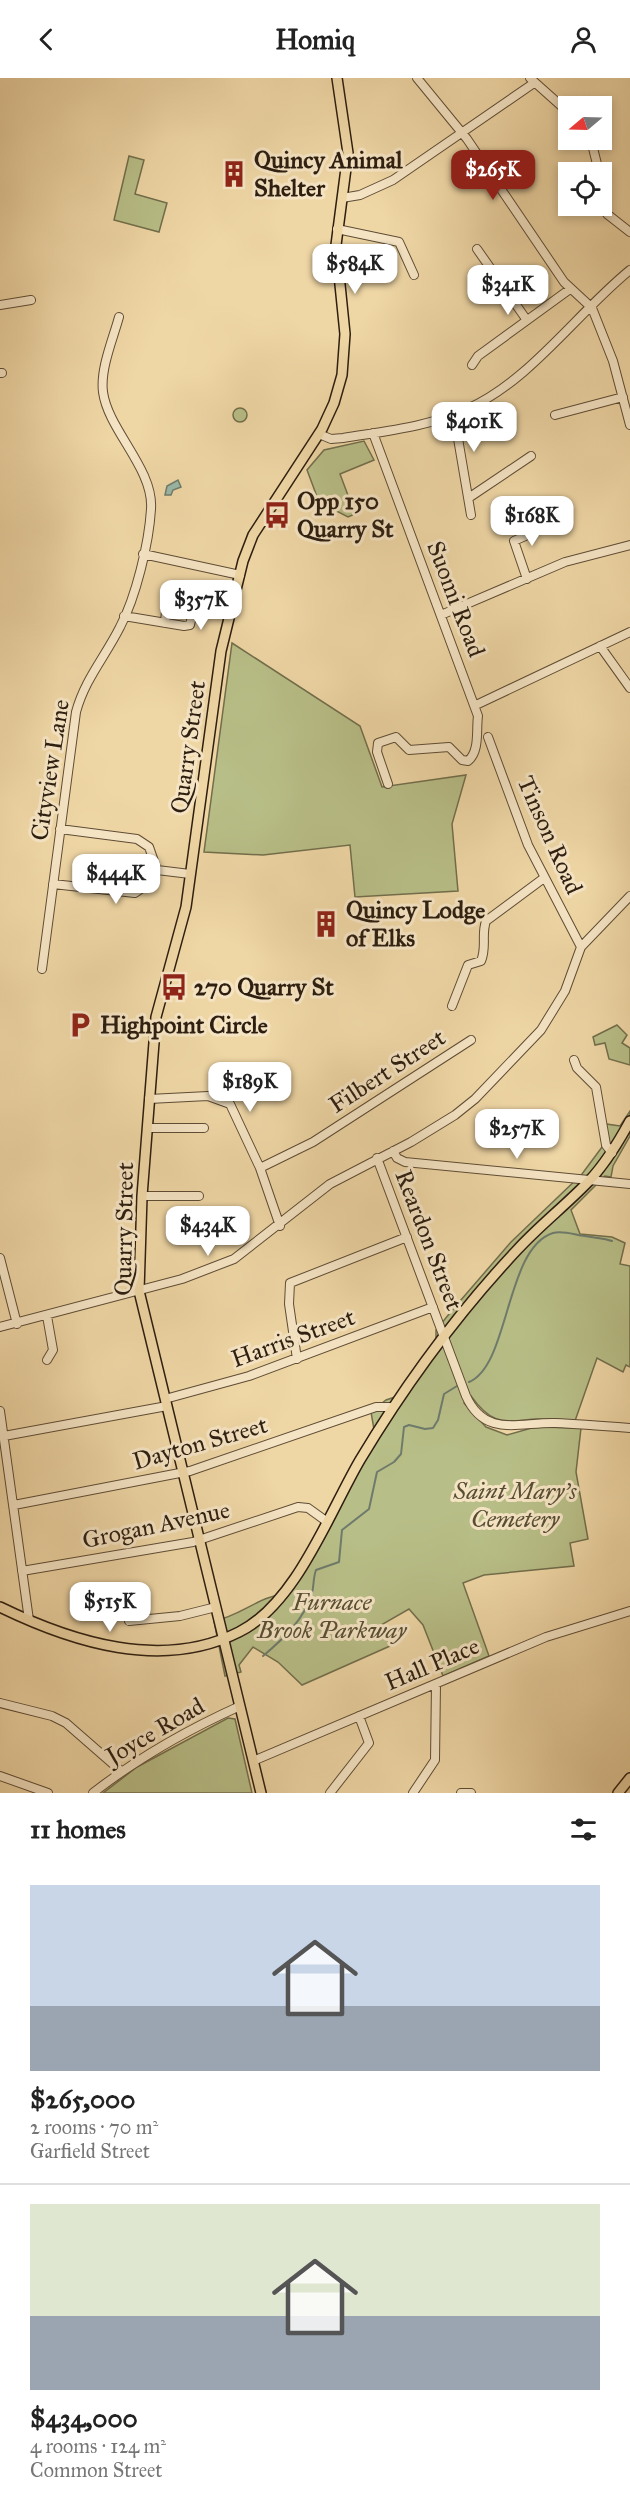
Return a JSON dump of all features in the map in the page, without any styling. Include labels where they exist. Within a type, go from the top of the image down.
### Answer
[{"type":"main road","name":"Quarry Street","points":[[261,1793],[139,1291],[142,1196],[156,1017],[186,907],[221,651],[243,561],[259,523],[319,434],[336,397],[344,357],[344,321],[336,264],[337,229],[348,153],[337,78]]},
{"type":"main road","points":[[0,1606],[29,1620],[102,1645],[133,1650],[182,1649],[224,1639],[251,1625],[274,1603],[304,1561],[393,1407],[444,1336],[518,1249],[590,1180],[612,1153],[630,1121]]},
{"type":"main road","points":[[618,1793],[630,1778]]},
{"type":"street","points":[[417,78],[461,132],[570,289],[590,305],[612,356],[630,425]]},
{"type":"street","points":[[342,198],[356,197],[387,184],[532,80],[558,103]]},
{"type":"street","points":[[610,216],[630,232]]},
{"type":"street","points":[[337,229],[399,242],[414,275]]},
{"type":"street","points":[[477,249],[526,319]]},
{"type":"street","points":[[319,434],[337,439],[430,423],[476,405],[521,372],[630,270]]},
{"type":"street","points":[[472,365],[477,356],[570,289]]},
{"type":"street","points":[[0,305],[31,300]]},
{"type":"street","name":"Cityview Lane","points":[[42,969],[81,693],[124,616],[143,554],[151,498],[103,393],[104,375],[119,316]]},
{"type":"street","points":[[555,415],[622,397]]},
{"type":"street","points":[[454,415],[470,497],[471,515]]},
{"type":"street","name":"Suomi Road","points":[[373,433],[476,705],[478,716],[473,757],[468,761],[462,760],[452,749],[441,746],[409,750],[396,737],[378,743],[377,752],[388,784]]},
{"type":"street","points":[[470,497],[531,456]]},
{"type":"street","points":[[527,579],[514,541],[554,523]]},
{"type":"street","points":[[441,615],[565,562],[630,544]]},
{"type":"street","points":[[143,554],[240,576]]},
{"type":"street","points":[[124,616],[165,623]]},
{"type":"street","points":[[476,705],[630,632]]},
{"type":"street","points":[[600,646],[630,688]]},
{"type":"street","name":"Tinson Road","points":[[488,737],[528,845],[581,947]]},
{"type":"street","points":[[60,829],[137,839],[149,847],[158,870]]},
{"type":"street","points":[[158,870],[190,874]]},
{"type":"street","points":[[53,884],[135,893],[148,884],[158,870]]},
{"type":"street","points":[[452,1005],[468,964],[481,961],[486,949],[484,928],[486,921],[544,878]]},
{"type":"street","points":[[0,1328],[182,1279],[234,1259],[280,1226],[316,1193],[455,1115],[512,1062],[552,1015],[565,992],[581,947],[630,896]]},
{"type":"street","name":"Filbert Street","points":[[260,1168],[313,1142],[471,1040]]},
{"type":"street","points":[[574,1060],[577,1068],[596,1087],[606,1145],[612,1153]]},
{"type":"street","points":[[149,1099],[208,1096],[230,1104],[260,1168],[280,1226]]},
{"type":"street","points":[[147,1128],[204,1128]]},
{"type":"street","points":[[393,1151],[397,1158],[405,1162],[630,1184]]},
{"type":"street","name":"Reardon Street","points":[[377,1158],[468,1401],[477,1413],[487,1420],[509,1427],[554,1423],[630,1428]]},
{"type":"street","points":[[142,1196],[199,1196]]},
{"type":"street","points":[[297,1359],[289,1304],[290,1283],[407,1237]]},
{"type":"street","points":[[0,1258],[17,1324]]},
{"type":"street","name":"Harris Street","points":[[4,1436],[166,1402],[297,1359],[433,1306]]},
{"type":"street","points":[[47,1316],[53,1350],[47,1360]]},
{"type":"street","name":"Dayton Street","points":[[14,1505],[183,1473],[376,1407],[393,1407]]},
{"type":"street","points":[[0,1411],[29,1620]]},
{"type":"street","name":"Grogan Avenue","points":[[22,1571],[201,1540],[298,1507],[308,1508],[326,1521]]},
{"type":"street","points":[[129,1621],[180,1616],[216,1607]]},
{"type":"street","name":"Hall Place","points":[[253,1761],[559,1632],[630,1611]]},
{"type":"street","points":[[413,1793],[435,1760],[436,1684]]},
{"type":"street","points":[[0,1703],[52,1716],[66,1723],[121,1771]]},
{"type":"street","name":"Joyce Road","points":[[93,1793],[121,1771],[163,1744],[240,1706]]},
{"type":"street","points":[[330,1793],[369,1743],[359,1716]]},
{"type":"street","points":[[0,1776],[48,1793]]},
{"type":"street","points":[[461,1793],[471,1793]]},
{"type":"green space","points":[[129,156],[144,160],[135,194],[167,203],[159,232],[114,220]]},
{"type":"green space","points":[[240,408],[245,410],[247,415],[245,420],[240,422],[235,420],[233,415],[235,410]]},
{"type":"green space","points":[[364,441],[374,460],[340,474],[355,514],[348,517],[319,502],[307,470],[324,450]]},
{"type":"green space","points":[[232,643],[360,726],[382,787],[466,775],[452,824],[458,891],[355,897],[350,845],[263,855],[204,852]]},
{"type":"green space","points":[[617,1025],[627,1035],[622,1043],[630,1048],[630,1065],[609,1059],[605,1043],[595,1045],[593,1037]]},
{"type":"green space","points":[[630,1111],[630,1136],[613,1166],[611,1177],[605,1176],[571,1210],[580,1234],[612,1237],[625,1243],[620,1264],[630,1266],[630,1367],[626,1365],[623,1372],[597,1358],[575,1421],[500,1420],[486,1413],[471,1396],[464,1403],[486,1427],[507,1435],[535,1427],[581,1428],[576,1472],[588,1539],[570,1543],[574,1566],[484,1575],[463,1583],[489,1656],[443,1676],[423,1625],[409,1609],[381,1625],[390,1646],[302,1685],[278,1662],[253,1647],[239,1665],[241,1672],[225,1676],[214,1621],[233,1615],[268,1598],[287,1594],[376,1441],[371,1412],[386,1400],[398,1396],[436,1342],[436,1330],[511,1242],[582,1174],[608,1139],[606,1124],[620,1126]]},
{"type":"green space","points":[[228,1718],[235,1719],[252,1793],[103,1793],[137,1767]]},
{"type":"shaded area","points":[[178,480],[181,487],[173,490],[171,495],[165,495],[167,486]]},
{"type":"waterway","points":[[469,1382],[482,1371],[493,1354],[516,1282],[525,1260],[537,1243],[553,1233],[561,1232],[612,1241]]},
{"type":"waterway","points":[[263,1656],[285,1636],[304,1612],[312,1593],[316,1570],[339,1562],[342,1530],[369,1509],[377,1472],[394,1462],[401,1454],[404,1427],[409,1425],[425,1429],[433,1428],[438,1420],[444,1394],[457,1386]]},
{"type":"place","name":"Quincy Animal Shelter","points":[[234,174]]},
{"type":"place","name":"Opp 150 Quarry St","points":[[277,515]]},
{"type":"place","name":"Quincy Lodge of Elks","points":[[326,924]]},
{"type":"place","name":"270 Quarry St","points":[[174,987]]},
{"type":"place","name":"Highpoint Circle","points":[[80,1025]]},
{"type":"park label","name":"Saint Mary's Cemetery","points":[[515,1505]]},
{"type":"park label","name":"Furnace Brook Parkway","points":[[332,1616]]}]
